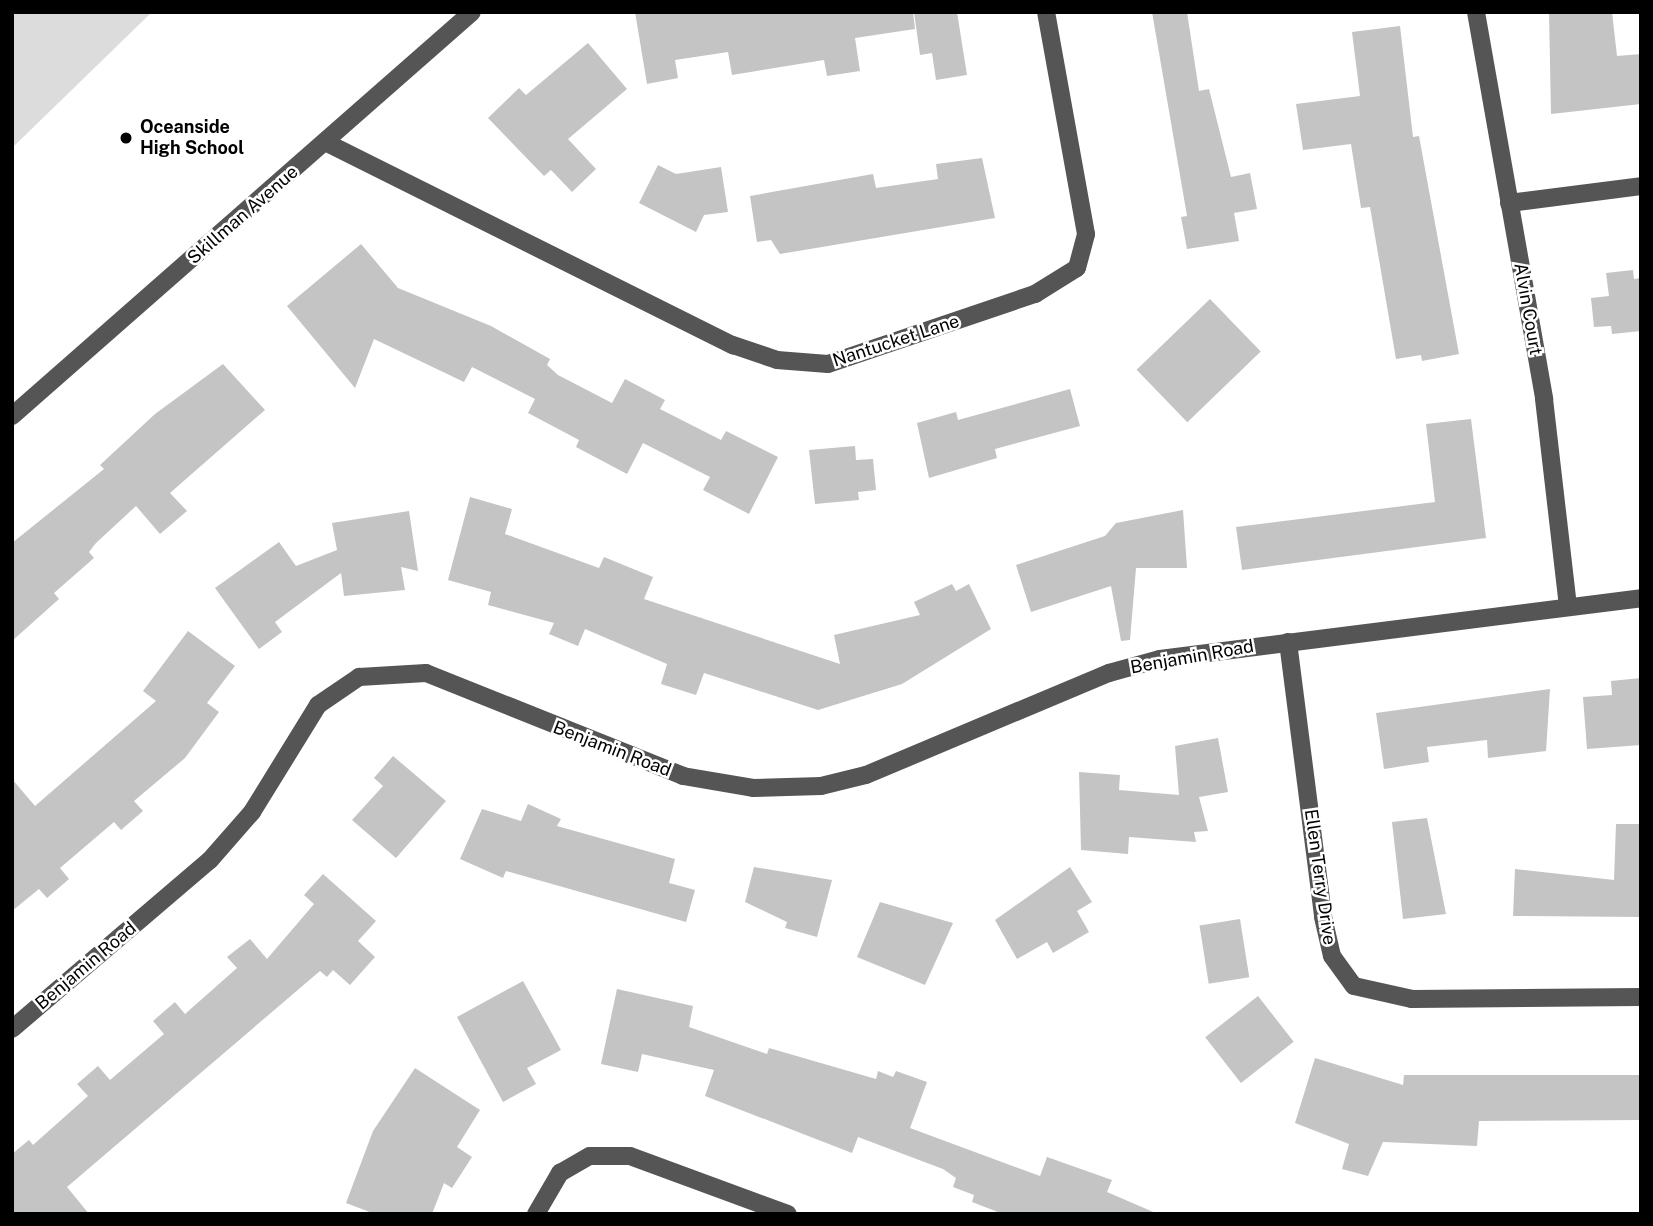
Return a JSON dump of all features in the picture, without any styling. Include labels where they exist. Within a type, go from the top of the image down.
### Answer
[{"type":"street","name":"Skillman Avenue","points":[[12,416],[472,12]]},
{"type":"street","name":"Nantucket Lane","points":[[325,142],[733,345],[776,360],[828,364],[1035,294],[1077,268],[1086,234],[1046,12]]},
{"type":"street","name":"Alvin Court","points":[[1476,12],[1544,399],[1568,606]]},
{"type":"street","points":[[1509,203],[1641,186]]},
{"type":"street","name":"Benjamin Road","points":[[12,1029],[210,860],[252,812],[318,705],[359,677],[425,673],[648,765],[767,788],[866,775],[1109,673],[1160,659],[1641,597]]},
{"type":"street","name":"Ellen Terry Drive","points":[[1288,642],[1323,917],[1332,956],[1354,986],[1412,999],[1641,997]]},
{"type":"street","points":[[538,1209],[560,1173],[590,1156],[630,1156],[788,1214]]},
{"type":"shaded area","points":[[12,12],[152,12],[12,148]]},
{"type":"building","points":[[635,12],[913,12],[915,29],[855,38],[860,71],[827,76],[824,60],[732,75],[728,52],[675,60],[678,78],[647,84]]},
{"type":"building","points":[[914,12],[957,12],[967,75],[936,80],[932,53],[920,55]]},
{"type":"building","points":[[1152,12],[1187,12],[1199,91],[1209,89],[1231,177],[1250,173],[1257,209],[1234,213],[1239,241],[1187,249],[1181,217],[1187,216]]},
{"type":"building","points":[[1549,12],[1612,12],[1617,56],[1641,54],[1641,104],[1551,114]]},
{"type":"building","points":[[1400,26],[1413,137],[1419,136],[1459,354],[1422,361],[1421,355],[1396,359],[1370,207],[1361,208],[1351,144],[1303,150],[1296,104],[1360,96],[1352,32]]},
{"type":"building","points":[[588,43],[627,89],[568,139],[596,169],[572,192],[551,170],[544,176],[488,118],[519,88],[526,95]]},
{"type":"building","points":[[982,158],[995,218],[780,254],[771,240],[757,242],[750,196],[873,174],[876,188],[938,179],[936,164]]},
{"type":"building","points":[[658,165],[676,174],[721,167],[728,212],[704,215],[696,232],[639,203]]},
{"type":"building","points":[[361,244],[398,288],[491,326],[550,359],[547,365],[558,375],[612,403],[625,379],[665,400],[660,409],[721,440],[726,431],[778,457],[749,514],[703,490],[710,477],[643,443],[627,474],[576,447],[579,440],[528,413],[535,399],[472,367],[464,382],[374,339],[355,388],[287,306]]},
{"type":"building","points":[[1633,270],[1634,279],[1641,278],[1641,331],[1612,334],[1611,326],[1594,327],[1591,298],[1609,296],[1606,273]]},
{"type":"building","points":[[1210,299],[1261,352],[1187,422],[1137,370]]},
{"type":"building","points":[[223,364],[265,410],[170,493],[187,511],[160,534],[136,506],[96,543],[89,552],[94,558],[54,593],[59,599],[12,641],[12,543],[104,469],[100,465],[155,414]]},
{"type":"building","points":[[1070,389],[1080,426],[995,449],[997,458],[929,478],[917,423],[956,412],[958,420]]},
{"type":"building","points":[[1471,419],[1486,538],[1242,570],[1236,527],[1435,502],[1426,424]]},
{"type":"building","points":[[855,446],[856,460],[873,459],[876,490],[858,492],[859,500],[815,504],[809,450]]},
{"type":"building","points":[[470,497],[512,509],[505,534],[599,568],[604,557],[653,577],[644,599],[840,664],[834,635],[920,615],[914,602],[952,584],[956,591],[969,584],[991,629],[902,684],[818,710],[704,673],[696,695],[661,684],[667,664],[585,629],[578,646],[549,634],[554,623],[488,605],[491,592],[448,580]]},
{"type":"building","points":[[1183,510],[1187,568],[1136,568],[1130,640],[1121,641],[1111,586],[1031,612],[1016,565],[1105,536],[1116,523]]},
{"type":"building","points":[[409,511],[418,571],[401,567],[405,590],[344,596],[341,573],[275,622],[282,632],[259,649],[215,588],[279,542],[296,566],[337,550],[332,523]]},
{"type":"building","points":[[188,631],[235,666],[207,703],[219,712],[185,758],[134,801],[143,811],[121,830],[114,822],[60,868],[69,879],[47,898],[39,889],[12,911],[12,779],[35,806],[156,701],[143,691]]},
{"type":"building","points":[[1641,678],[1641,745],[1587,749],[1583,697],[1612,695],[1611,681]]},
{"type":"building","points":[[1550,689],[1546,751],[1488,758],[1487,740],[1427,747],[1429,762],[1384,769],[1376,713]]},
{"type":"building","points":[[1218,738],[1228,792],[1199,797],[1208,831],[1194,832],[1196,842],[1129,837],[1128,854],[1081,850],[1079,772],[1120,775],[1119,790],[1179,795],[1175,746]]},
{"type":"building","points":[[393,756],[446,801],[396,858],[352,820],[383,786],[374,778]]},
{"type":"building","points":[[528,804],[561,819],[557,826],[675,859],[669,883],[695,890],[686,922],[506,871],[503,878],[460,859],[482,809],[521,821]]},
{"type":"building","points":[[1427,818],[1446,914],[1403,919],[1392,822]]},
{"type":"building","points":[[1616,824],[1641,824],[1641,917],[1513,916],[1515,869],[1614,880]]},
{"type":"building","points":[[754,867],[832,880],[817,937],[785,928],[787,922],[745,902]]},
{"type":"building","points":[[1070,867],[1092,902],[1077,911],[1089,932],[1053,953],[1047,942],[1017,959],[995,920]]},
{"type":"building","points":[[323,874],[376,921],[358,941],[375,957],[350,985],[333,970],[327,977],[320,971],[67,1187],[89,1214],[12,1214],[12,1154],[29,1140],[33,1145],[88,1096],[77,1084],[98,1066],[110,1080],[164,1034],[153,1021],[175,1002],[185,1014],[237,968],[227,957],[250,939],[267,959],[314,904],[304,895]]},
{"type":"building","points":[[880,902],[953,923],[925,985],[857,957]]},
{"type":"building","points":[[1240,919],[1249,977],[1209,984],[1200,925]]},
{"type":"building","points":[[523,981],[561,1050],[527,1068],[536,1084],[503,1102],[457,1017]]},
{"type":"building","points":[[617,989],[693,1006],[689,1027],[767,1054],[769,1048],[876,1079],[878,1071],[893,1077],[896,1071],[927,1082],[910,1128],[1040,1176],[1047,1157],[1112,1180],[1107,1192],[1158,1214],[1003,1214],[972,1202],[974,1195],[953,1187],[956,1178],[943,1169],[858,1137],[852,1153],[705,1096],[714,1070],[642,1054],[638,1072],[601,1064]]},
{"type":"building","points":[[1258,996],[1294,1042],[1241,1083],[1205,1037]]},
{"type":"building","points":[[1315,1058],[1403,1085],[1404,1075],[1641,1075],[1641,1120],[1479,1121],[1477,1146],[1383,1142],[1368,1176],[1342,1169],[1349,1144],[1295,1123]]},
{"type":"building","points":[[415,1068],[480,1110],[457,1147],[472,1157],[452,1188],[444,1183],[432,1214],[375,1214],[346,1203],[373,1131]]},
{"type":"place","name":"Oceanside High School","points":[[126,138]]}]
